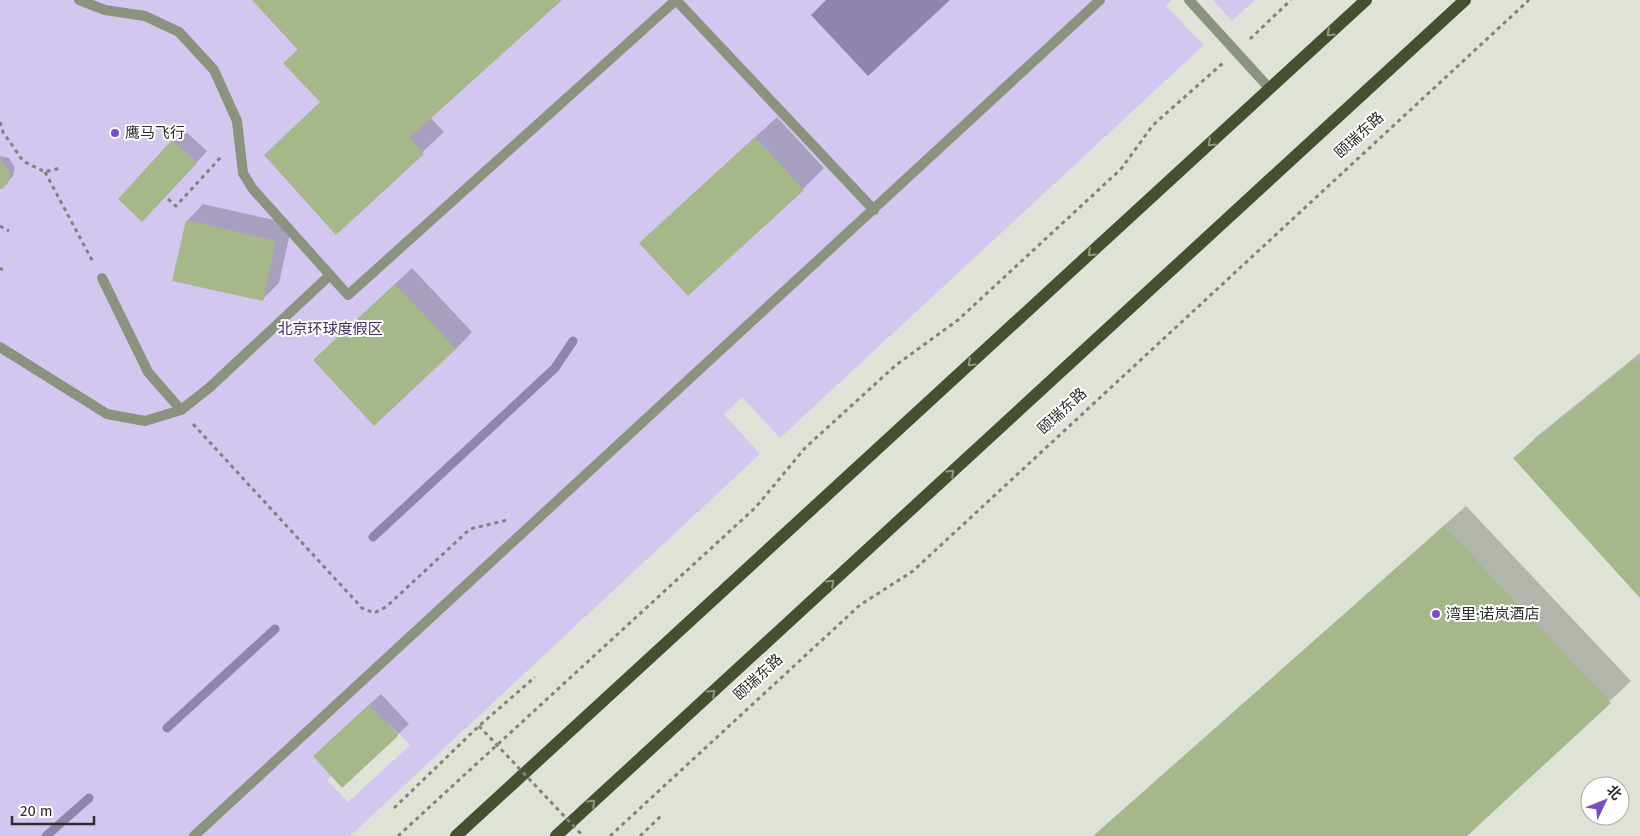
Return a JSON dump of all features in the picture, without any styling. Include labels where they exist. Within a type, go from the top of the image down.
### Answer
[{"type":"main road","points":[[456,836],[1366,0]]},
{"type":"main road","name":"颐瑞东路","points":[[556,836],[1465,0]]},
{"type":"street","points":[[79,0],[106,10],[145,16],[180,32],[214,70],[237,121],[243,173],[252,188],[348,296],[676,0],[874,210]]},
{"type":"street","points":[[200,834],[1100,0]]},
{"type":"street","points":[[1189,0],[1270,89]]},
{"type":"street","points":[[0,347],[107,414],[145,421],[181,410],[209,388],[330,275]]},
{"type":"street","points":[[102,278],[148,372],[181,410]]},
{"type":"path","points":[[398,836],[756,507],[805,448],[896,365],[958,320],[1121,169],[1153,125],[1236,52],[1291,0]]},
{"type":"path","name":"颐瑞东路","points":[[610,836],[860,605],[913,571],[1529,0]]},
{"type":"path","points":[[0,122],[3,132],[23,161],[45,172],[96,268]]},
{"type":"path","points":[[168,199],[176,206],[239,138]]},
{"type":"path","points":[[45,172],[60,168]]},
{"type":"path","points":[[0,226],[9,231]]},
{"type":"path","points":[[181,410],[362,608],[374,613],[386,607],[470,529],[507,520]]},
{"type":"path","points":[[394,808],[479,726],[535,677]]},
{"type":"path","points":[[479,726],[582,836]]},
{"type":"path","points":[[640,836],[660,816]]},
{"type":"green space","name":"北京环球度假区","points":[[0,0],[1172,0],[1166,6],[1204,45],[780,438],[742,397],[724,414],[760,454],[350,836],[0,836]],"holes":[[[389,723],[410,745],[348,802],[327,780]]]},
{"type":"green space","points":[[1213,0],[1255,0],[1232,21]]},
{"type":"shaded area","points":[[826,0],[950,0],[868,76],[811,15]]},
{"type":"building","points":[[252,0],[562,0],[409,138],[424,154],[336,235],[264,155],[320,102],[283,63],[298,50]]},
{"type":"building","points":[[755,137],[804,190],[688,296],[639,243]]},
{"type":"building","points":[[172,140],[197,163],[142,222],[118,199]]},
{"type":"building","points":[[0,162],[4,164],[10,174],[8,183],[2,189],[0,189]]},
{"type":"building","points":[[186,220],[276,241],[263,301],[172,281]]},
{"type":"building","points":[[395,284],[456,349],[374,426],[313,360]]},
{"type":"building","points":[[1634,360],[1640,363],[1640,598],[1513,458]]},
{"type":"building","name":"湾里·诺岚酒店","points":[[1444,526],[1611,703],[1467,836],[1094,836]]},
{"type":"building","points":[[369,705],[398,736],[342,788],[313,756]]},
{"type":"waterway","points":[[373,537],[555,368],[573,341]]},
{"type":"waterway","points":[[167,728],[275,629]]},
{"type":"waterway","points":[[46,836],[89,798]]},
{"type":"place","name":"鹰马飞行","points":[[115,133]]},
{"type":"place","name":"湾里·诺岚酒店","points":[[1436,614]]}]
